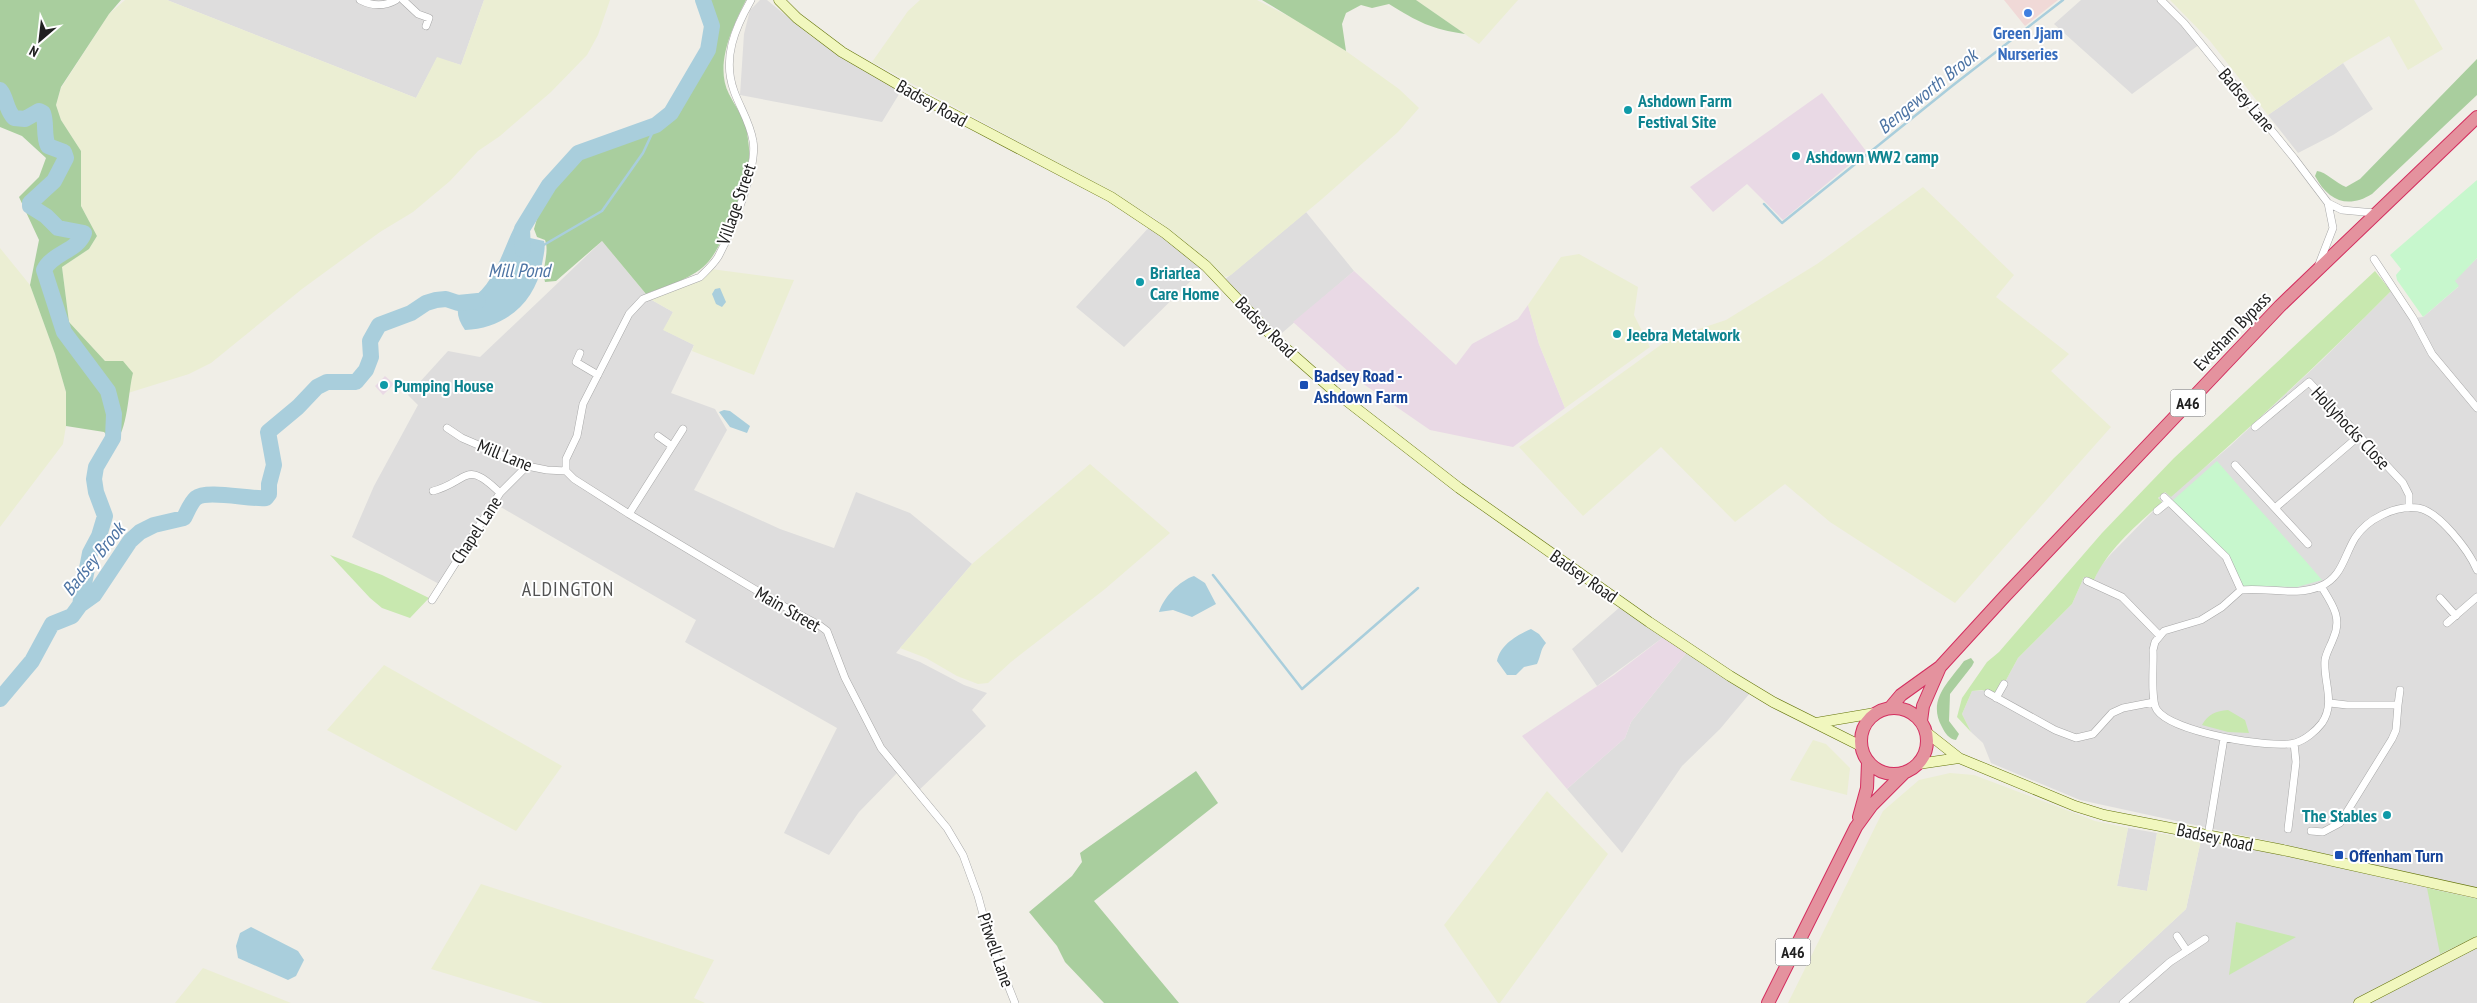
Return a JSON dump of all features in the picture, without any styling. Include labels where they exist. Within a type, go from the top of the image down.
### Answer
[{"type":"highway","name":"Evesham Bypass","points":[[1890,708],[1901,695],[1940,667],[2110,485],[2317,269],[2477,117]]},
{"type":"highway","name":"Evesham Bypass","points":[[1924,727],[1923,706],[1940,667]]},
{"type":"highway","points":[[1890,708],[1908,710],[1924,727],[1927,743],[1925,754],[1918,764],[1904,772],[1884,772],[1868,762],[1861,746],[1863,728],[1875,713],[1890,708]]},
{"type":"highway","name":"A46","points":[[1856,827],[1867,788],[1868,762]]},
{"type":"highway","name":"A46","points":[[1768,1003],[1856,827],[1872,805],[1904,772]]},
{"type":"main road","name":"Badsey Road","points":[[779,0],[798,18],[842,52],[911,92],[1111,197],[1165,233],[1206,266],[1274,338],[1334,391],[1459,488],[1671,636],[1773,702],[1861,746]]},
{"type":"main road","points":[[1816,723],[1875,713]]},
{"type":"main road","name":"Badsey Road","points":[[1924,727],[1960,758],[2074,806],[2104,814],[2477,892]]},
{"type":"main road","points":[[1918,764],[1960,758]]},
{"type":"main road","points":[[2359,1003],[2477,942]]},
{"type":"street","points":[[360,0],[369,5],[380,5],[396,0]]},
{"type":"street","points":[[403,0],[412,9],[429,18],[426,26]]},
{"type":"street","name":"Village Street","points":[[566,471],[566,459],[576,436],[583,404],[629,314],[643,299],[700,276],[707,271],[717,258],[732,226],[752,167],[754,142],[747,117],[734,92],[728,67],[732,43],[740,21],[751,0]]},
{"type":"street","name":"Badsey Lane","points":[[2161,0],[2184,23],[2296,159],[2328,203],[2333,228],[2317,269]]},
{"type":"street","points":[[2328,203],[2355,213],[2375,213]]},
{"type":"street","points":[[2374,259],[2413,318],[2432,354],[2477,408]]},
{"type":"street","points":[[580,353],[576,362],[598,375]]},
{"type":"street","name":"Hollyhocks Close","points":[[2255,427],[2309,382],[2403,483],[2410,494],[2409,508]]},
{"type":"street","name":"Mill Lane","points":[[447,428],[462,438],[527,466],[566,471]]},
{"type":"street","points":[[629,514],[683,429]]},
{"type":"street","points":[[658,436],[672,446]]},
{"type":"street","points":[[2275,508],[2359,436]]},
{"type":"street","points":[[2236,465],[2308,544]]},
{"type":"street","name":"Chapel Lane","points":[[432,600],[500,493],[527,466]]},
{"type":"street","name":"Main Street","points":[[566,471],[574,479],[629,514],[776,602],[819,625],[826,631],[845,678],[881,748],[947,828],[963,855],[978,896]]},
{"type":"street","points":[[433,491],[452,485],[462,476],[470,474],[491,484],[500,493]]},
{"type":"street","points":[[2157,511],[2166,499],[2226,557],[2241,590]]},
{"type":"street","points":[[2321,586],[2337,616],[2336,632],[2326,657],[2325,669],[2330,703],[2327,714],[2314,733],[2294,743],[2224,738],[2163,718],[2156,709],[2154,702],[2153,650],[2155,642],[2164,632],[2201,620],[2222,607],[2241,590],[2303,591],[2321,586],[2339,573],[2356,537],[2373,520],[2389,512],[2419,508],[2447,526],[2477,570]]},
{"type":"street","points":[[2087,581],[2122,597],[2160,636]]},
{"type":"street","points":[[2447,624],[2477,596]]},
{"type":"street","points":[[2440,598],[2456,616]]},
{"type":"street","points":[[1996,698],[2004,684]]},
{"type":"street","points":[[2312,831],[2324,832],[2336,827],[2392,739],[2396,730],[2400,690]]},
{"type":"street","points":[[1988,693],[2055,730],[2076,738],[2093,734],[2112,713],[2123,708],[2154,702]]},
{"type":"street","points":[[2330,703],[2398,705]]},
{"type":"street","points":[[2208,836],[2224,738]]},
{"type":"street","points":[[2288,829],[2296,762],[2294,743]]},
{"type":"street","name":"Pitwell Lane","points":[[978,896],[990,940],[1015,1003]]},
{"type":"street","points":[[2177,936],[2187,951]]},
{"type":"street","points":[[2123,1003],[2170,962],[2205,939]]},
{"type":"shaded area","points":[[167,0],[484,0],[461,65],[437,58],[416,98]]},
{"type":"shaded area","points":[[760,0],[767,0],[812,37],[901,91],[882,122],[740,95],[744,34],[750,10]]},
{"type":"shaded area","name":"Green Jjam Nurseries","points":[[2004,0],[2058,0],[2025,26]]},
{"type":"shaded area","points":[[2081,0],[2161,0],[2200,44],[2132,94],[2054,24]]},
{"type":"shaded area","points":[[2343,63],[2373,109],[2333,135],[2298,153],[2268,115]]},
{"type":"shaded area","name":"Ashdown WW2 camp","points":[[1822,93],[1866,151],[1783,220],[1747,184],[1713,212],[1690,187]]},
{"type":"shaded area","points":[[1306,212],[1354,271],[1275,339],[1222,282]]},
{"type":"shaded area","points":[[1152,224],[1206,266],[1124,347],[1076,307]]},
{"type":"shaded area","points":[[602,241],[650,299],[673,312],[664,330],[694,345],[671,393],[715,409],[727,430],[694,490],[780,529],[834,548],[856,492],[910,513],[972,564],[896,653],[920,662],[964,685],[987,693],[972,710],[986,726],[917,792],[899,771],[859,812],[829,855],[784,833],[837,728],[685,642],[696,620],[492,502],[439,584],[352,537],[374,486],[418,405],[408,395],[448,351],[480,357]]},
{"type":"shaded area","points":[[2477,258],[2477,1003],[2085,1003],[2186,909],[2201,840],[2208,836],[2282,849],[2273,842],[2080,800],[1991,763],[1983,743],[1971,732],[1962,714],[1972,691],[1988,690],[2002,681],[2005,682],[2018,658],[2072,604],[2084,577],[2094,580],[2099,568],[2111,554],[2162,502],[2158,499],[2165,492],[2171,496],[2230,446],[2322,360],[2391,291],[2411,318],[2423,317],[2458,287],[2454,281]]},
{"type":"shaded area","points":[[1354,271],[1456,365],[1472,344],[1518,319],[1528,305],[1539,344],[1565,408],[1513,447],[1430,430],[1359,381],[1293,322]]},
{"type":"shaded area","points":[[385,376],[394,384],[383,395],[375,386]]},
{"type":"shaded area","points":[[1620,607],[1665,636],[1597,686],[1572,649]]},
{"type":"shaded area","points":[[1665,636],[1687,652],[1631,722],[1625,738],[1567,789],[1522,736],[1614,675]]},
{"type":"shaded area","points":[[1687,652],[1750,693],[1720,729],[1682,766],[1622,853],[1567,789],[1625,738],[1631,722]]},
{"type":"shaded area","points":[[2128,828],[2157,833],[2147,891],[2117,886]]},
{"type":"green space","points":[[0,0],[121,0],[109,14],[61,87],[56,105],[61,120],[81,151],[81,206],[97,236],[89,249],[62,267],[69,322],[105,361],[123,361],[133,373],[125,421],[119,438],[114,443],[104,432],[66,426],[66,392],[55,354],[30,285],[39,240],[19,197],[39,177],[46,158],[22,136],[0,127]]},
{"type":"green space","points":[[125,0],[167,0],[416,98],[437,57],[461,65],[484,0],[610,0],[598,35],[587,55],[551,92],[500,136],[478,151],[450,181],[413,212],[380,232],[302,289],[211,363],[189,374],[128,393],[133,373],[105,361],[69,322],[62,267],[89,249],[97,236],[81,206],[81,151],[61,120],[56,105],[61,88],[109,14]]},
{"type":"green space","points":[[703,0],[746,0],[727,46],[724,58],[724,71],[725,83],[729,94],[746,127],[749,159],[744,183],[722,241],[709,261],[696,272],[680,281],[646,294],[602,241],[556,281],[545,282],[545,240],[537,237],[534,229],[538,215],[554,190],[581,159],[605,151],[626,137],[656,125],[671,113],[708,50],[712,26]]},
{"type":"green space","points":[[920,0],[1257,0],[1306,25],[1346,51],[1399,89],[1419,108],[1398,132],[1322,199],[1231,275],[1225,277],[1156,219],[1104,188],[872,62],[908,11]]},
{"type":"green space","points":[[1262,0],[1416,0],[1465,34],[1425,24],[1389,4],[1372,8],[1361,5],[1346,13],[1342,24],[1346,51]]},
{"type":"green space","points":[[1416,0],[1518,0],[1479,44]]},
{"type":"green space","points":[[2170,0],[2414,0],[2443,49],[2408,70],[2389,36],[2343,63],[2268,115],[2210,41]]},
{"type":"green space","points":[[2477,59],[2477,95],[2372,194],[2355,201],[2339,200],[2332,197],[2320,185],[2315,176],[2317,171],[2324,173],[2346,187],[2360,179]]},
{"type":"green space","points":[[2477,180],[2477,258],[2455,281],[2459,286],[2423,317],[2397,280],[2396,275],[2401,269],[2390,255]]},
{"type":"green space","points":[[1923,187],[2014,275],[1996,297],[2069,354],[2051,371],[2111,427],[1955,603],[1830,522],[1785,484],[1735,522],[1661,447],[1583,516],[1519,447],[1669,339],[1726,320],[1817,264]]},
{"type":"green space","points":[[0,248],[30,285],[55,354],[66,392],[66,426],[63,444],[0,527]]},
{"type":"green space","points":[[1579,254],[1638,287],[1634,315],[1650,347],[1565,408],[1539,344],[1528,305],[1561,257]]},
{"type":"green space","points":[[711,269],[794,280],[754,375],[692,351],[694,345],[663,330],[673,312],[650,299]]},
{"type":"green space","points":[[2375,271],[2391,291],[2255,422],[2171,497],[2165,492],[2158,498],[2162,502],[2133,528],[2115,548],[2094,580],[2084,577],[2072,604],[2018,658],[2005,682],[2001,681],[1995,693],[1982,690],[1972,691],[1962,714],[1971,732],[1957,717],[1962,698],[1987,662],[1999,652],[2102,533],[2174,458]]},
{"type":"green space","points":[[2217,461],[2322,580],[2297,587],[2243,586],[2229,555],[2172,501]]},
{"type":"green space","points":[[1090,464],[1170,533],[1105,589],[1011,662],[988,683],[978,684],[957,676],[926,658],[900,648],[972,564]]},
{"type":"green space","points":[[330,555],[382,575],[429,598],[410,618],[382,608],[370,598]]},
{"type":"green space","points":[[1971,658],[1974,662],[1972,666],[1950,694],[1949,721],[1959,734],[1956,740],[1951,738],[1942,727],[1938,717],[1938,700],[1946,684],[1964,661]]},
{"type":"green space","points":[[384,665],[562,766],[516,831],[327,730]]},
{"type":"green space","points":[[2228,710],[2245,720],[2249,733],[2228,732],[2202,725],[2213,714]]},
{"type":"green space","points":[[1813,740],[1826,744],[1850,768],[1847,795],[1790,780]]},
{"type":"green space","points":[[1196,771],[1218,803],[1094,901],[1179,1003],[1104,1003],[1065,962],[1057,946],[1029,912],[1072,876],[1082,862],[1080,853]]},
{"type":"green space","points":[[1950,773],[1974,775],[2095,821],[2128,828],[2117,886],[2147,891],[2157,833],[2201,840],[2186,909],[2085,1003],[1788,1003],[1883,811],[1919,780]]},
{"type":"green space","points":[[1547,791],[1608,854],[1500,1003],[1498,1003],[1444,925]]},
{"type":"green space","points":[[481,884],[714,960],[694,998],[705,1003],[543,1003],[431,969]]},
{"type":"green space","points":[[2427,888],[2477,899],[2477,936],[2440,954]]},
{"type":"green space","points":[[2236,922],[2296,937],[2229,975]]},
{"type":"green space","points":[[203,968],[291,1003],[175,1003]]},
{"type":"water","name":"Mill Pond","points":[[514,228],[529,230],[530,238],[544,241],[545,250],[542,264],[533,290],[516,311],[505,319],[480,328],[465,330],[460,322],[458,313],[460,300],[462,296],[471,299],[486,285]]},
{"type":"water","points":[[720,288],[726,302],[722,307],[716,304],[712,294],[715,289]]},
{"type":"water","points":[[724,410],[730,411],[750,426],[747,433],[730,427],[719,412]]},
{"type":"water","points":[[1194,576],[1205,583],[1216,604],[1192,617],[1173,610],[1159,612],[1164,601],[1173,590],[1188,578]]},
{"type":"water","points":[[1531,629],[1539,634],[1546,643],[1537,664],[1524,667],[1516,675],[1507,675],[1497,661],[1499,655],[1505,645],[1520,634]]},
{"type":"water","points":[[251,927],[298,951],[304,960],[296,976],[288,980],[238,958],[236,946],[240,933]]},
{"type":"waterway","name":"Badsey Brook","points":[[523,250],[522,229],[549,185],[578,153],[656,125],[671,113],[708,50],[712,26],[703,0]]},
{"type":"waterway","name":"Bengeworth Brook","points":[[1764,204],[1782,223],[1952,86],[2063,0]]},
{"type":"waterway","points":[[0,90],[14,118],[25,119],[39,111],[43,113],[48,146],[64,152],[66,158],[54,181],[30,203],[30,206],[46,216],[58,228],[84,233],[76,244],[48,264],[44,270],[64,332],[108,391],[114,414],[113,438],[96,467],[94,479],[96,492],[105,516],[99,536],[90,553],[80,605]]},
{"type":"waterway","points":[[542,246],[602,211],[643,153],[656,125]]},
{"type":"waterway","name":"Badsey Brook","points":[[0,699],[32,661],[52,624],[72,616],[80,605],[94,595],[130,541],[140,532],[154,525],[184,518],[192,502],[202,495],[266,498],[269,494],[269,484],[274,465],[268,432],[298,407],[317,387],[327,382],[356,382],[366,370],[371,357],[370,341],[379,325],[411,313],[426,303],[436,300],[446,299],[458,303],[478,301]]},
{"type":"waterway","points":[[1213,575],[1302,689],[1418,588]]},
{"type":"place","name":"Green Jjam Nurseries","points":[[2028,13]]},
{"type":"place","name":"Ashdown Farm Festival Site","points":[[1628,110]]},
{"type":"place","name":"Ashdown WW2 camp","points":[[1796,156]]},
{"type":"place","name":"Briarlea Care Home","points":[[1140,282]]},
{"type":"place","name":"Jeebra Metalwork","points":[[1617,334]]},
{"type":"place","name":"Pumping House","points":[[384,385]]},
{"type":"place","name":"Badsey Road - Ashdown Farm","points":[[1304,385]]},
{"type":"place","name":"The Stables","points":[[2387,815]]},
{"type":"place","name":"Offenham Turn","points":[[2339,855]]},
{"type":"district","name":"ALDINGTON","points":[[568,589]]}]
